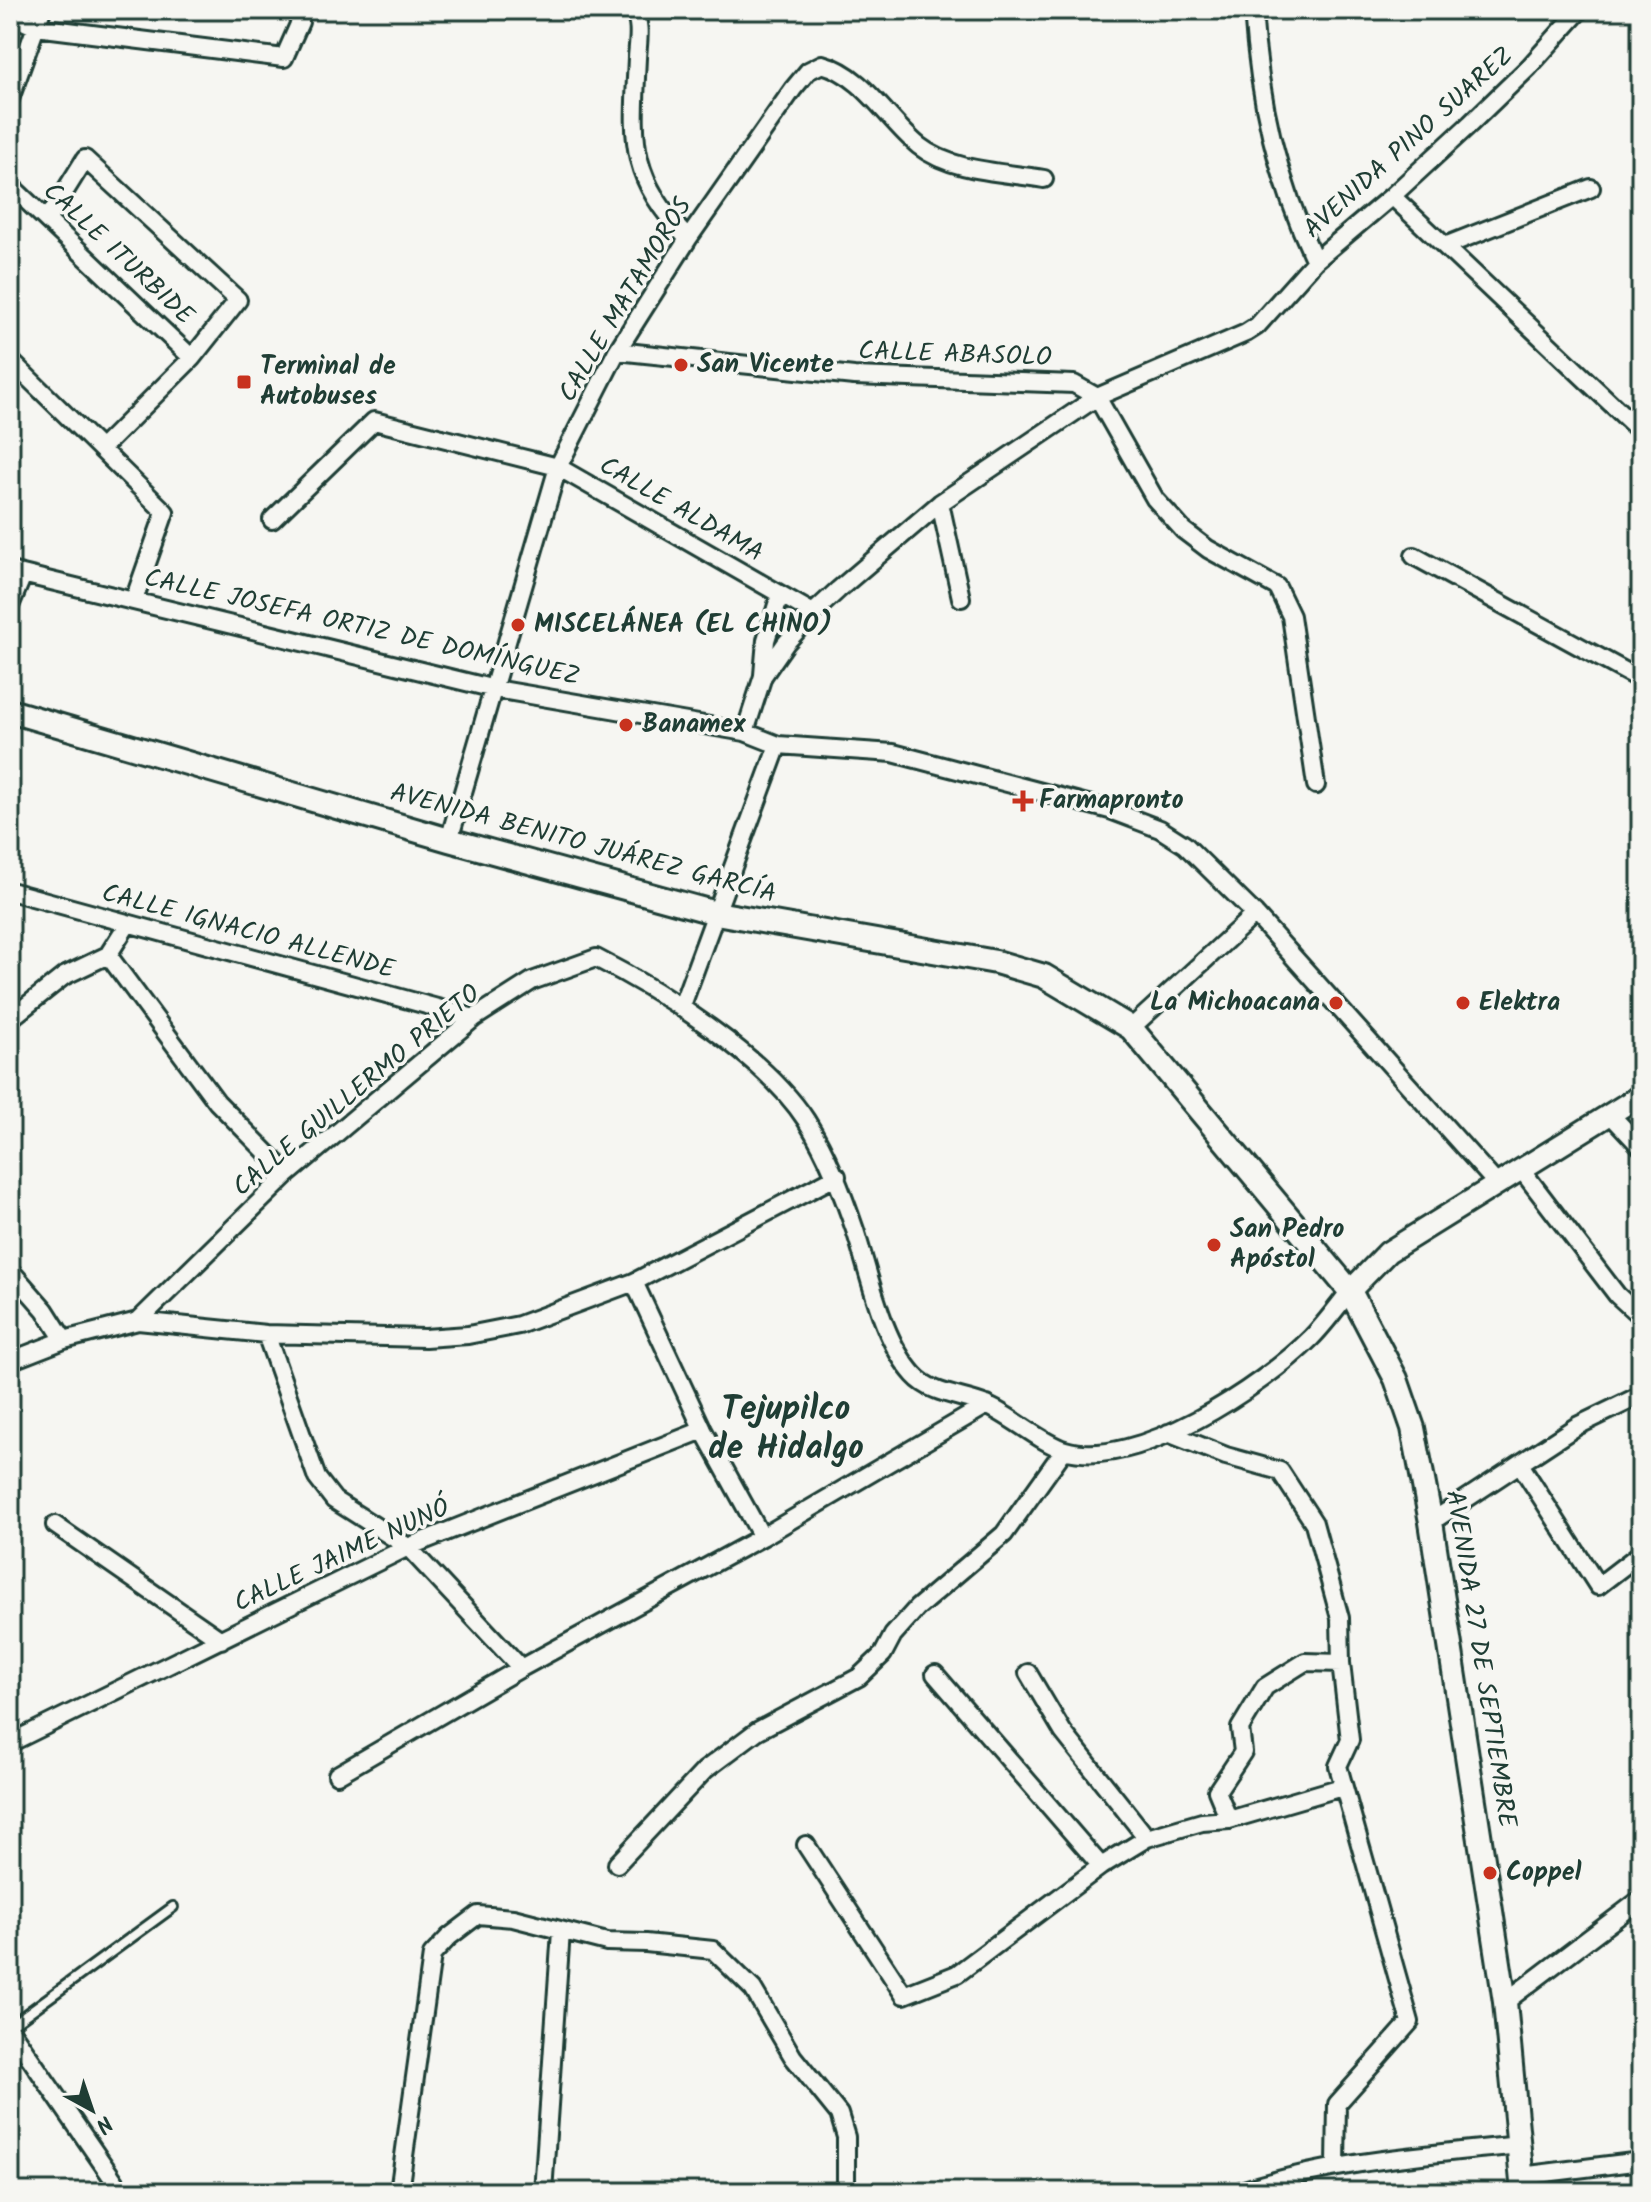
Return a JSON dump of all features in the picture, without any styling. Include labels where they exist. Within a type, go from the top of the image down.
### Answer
[{"type":"main road","name":"AVENIDA BENITO JUÁREZ GARCÍA","points":[[10,711],[449,840],[716,913],[996,962],[1044,976],[1131,1028],[1350,1291]]},
{"type":"main road","name":"AVENIDA 27 DE SEPTIEMBRE","points":[[1350,1291],[1396,1379],[1413,1428],[1431,1522],[1505,2002],[1522,2184]]},
{"type":"street","points":[[10,99],[42,10]]},
{"type":"street","points":[[10,15],[36,27],[284,58],[300,22],[301,10]]},
{"type":"street","points":[[633,10],[639,26],[634,119],[641,172],[658,203],[688,239]]},
{"type":"street","name":"AVENIDA PINO SUAREZ","points":[[763,676],[813,613],[940,503],[1097,397],[1246,333],[1271,311],[1315,261],[1392,196],[1529,67],[1580,10]]},
{"type":"street","points":[[1257,13],[1266,118],[1292,211],[1315,261]]},
{"type":"street","name":"CALLE MATAMOROS","points":[[449,840],[558,467],[617,351],[688,239],[808,71],[822,64],[846,73],[919,146],[935,156],[953,163],[1044,179]]},
{"type":"street","name":"CALLE ITURBIDE","points":[[47,220],[85,159],[238,300],[192,358],[101,449]]},
{"type":"street","name":"CALLE ITURBIDE","points":[[10,185],[192,358]]},
{"type":"street","points":[[1445,246],[1591,188]]},
{"type":"street","points":[[1392,196],[1641,432]]},
{"type":"street","name":"CALLE ABASOLO","points":[[617,351],[854,376],[1074,384],[1097,397]]},
{"type":"street","points":[[10,360],[165,512],[134,600]]},
{"type":"street","points":[[1097,397],[1155,499],[1183,530],[1208,549],[1267,580],[1283,596],[1291,616],[1316,785]]},
{"type":"street","name":"CALLE ALDAMA","points":[[272,520],[374,421],[558,467],[813,613]]},
{"type":"street","points":[[940,503],[961,598]]},
{"type":"street","points":[[1414,556],[1641,680]]},
{"type":"street","points":[[10,606],[17,573]]},
{"type":"street","name":"CALLE JOSEFA ORTIZ DE DOMÍNGUEZ","points":[[17,573],[495,689],[745,732],[778,745],[893,753],[1110,810],[1160,829],[1185,845],[1255,914],[1496,1183]]},
{"type":"street","name":"CALLE ALDAMA","points":[[763,676],[766,640],[780,595]]},
{"type":"street","points":[[745,732],[763,676]]},
{"type":"street","points":[[681,1008],[778,745]]},
{"type":"street","name":"CALLE IGNACIO ALLENDE","points":[[10,891],[474,1018]]},
{"type":"street","points":[[1131,1028],[1255,914]]},
{"type":"street","points":[[10,1019],[64,976],[108,955],[127,925]]},
{"type":"street","points":[[108,955],[217,1102],[288,1174]]},
{"type":"street","name":"CALLE GUILLERMO PRIETO","points":[[138,1321],[288,1174],[474,1018],[532,981],[596,958],[640,980],[759,1066],[805,1119],[837,1176],[893,1347],[915,1377],[933,1389],[987,1405],[1064,1450]]},
{"type":"street","points":[[617,1864],[705,1770],[757,1731],[859,1677],[883,1654],[893,1635],[917,1608],[1004,1534],[1064,1450],[1099,1453],[1138,1444],[1220,1407],[1263,1378],[1312,1337],[1388,1252],[1641,1095]]},
{"type":"street","points":[[1610,1114],[1641,1147]]},
{"type":"street","points":[[1521,1169],[1617,1295],[1641,1317]]},
{"type":"street","points":[[14,1359],[64,1340],[138,1321],[266,1334],[425,1338],[468,1335],[519,1325],[634,1282],[837,1176]]},
{"type":"street","points":[[10,1270],[45,1310],[64,1340]]},
{"type":"street","points":[[634,1282],[703,1430],[762,1537]]},
{"type":"street","points":[[266,1334],[317,1478],[334,1500],[408,1547],[521,1668]]},
{"type":"street","points":[[1431,1522],[1577,1426],[1641,1395]]},
{"type":"street","points":[[337,1775],[521,1668],[762,1537],[987,1405]]},
{"type":"street","name":"CALLE JAIME NUNÓ","points":[[10,1743],[408,1547],[703,1430]]},
{"type":"street","points":[[1168,1433],[1226,1456],[1280,1471],[1314,1523],[1340,1618],[1341,1663],[1350,1740],[1338,1766],[1410,2022],[1337,2104],[1336,2165]]},
{"type":"street","points":[[1520,1464],[1598,1586],[1641,1553]]},
{"type":"street","points":[[55,1525],[221,1640]]},
{"type":"street","points":[[1229,1820],[1217,1791],[1243,1752],[1240,1728],[1265,1687],[1305,1662],[1341,1663]]},
{"type":"street","points":[[1028,1673],[1063,1732],[1147,1838]]},
{"type":"street","points":[[935,1674],[1101,1866]]},
{"type":"street","points":[[806,1845],[904,1995],[957,1974],[1101,1866],[1147,1838],[1202,1822],[1229,1820],[1342,1787]]},
{"type":"street","points":[[1505,2002],[1641,1899]]},
{"type":"street","points":[[399,2192],[432,1955],[449,1937],[478,1915],[513,1918],[607,1942],[713,1950],[753,1989],[793,2057],[839,2114],[846,2137],[846,2192]]},
{"type":"street","points":[[543,2192],[561,1931]]},
{"type":"street","points":[[10,2028],[122,2192]]},
{"type":"street","points":[[1238,2192],[1336,2165],[1519,2145]]},
{"type":"street","points":[[1522,2184],[1641,2161]]},
{"type":"lane","points":[[10,2028],[173,1907]]},
{"type":"place","name":"San Vicente","points":[[681,365]]},
{"type":"place","name":"Terminal de Autobuses","points":[[244,382]]},
{"type":"place","name":"MISCELÁNEA (EL CHINO)","points":[[518,625]]},
{"type":"place","name":"Banamex","points":[[626,725]]},
{"type":"place","name":"Farmapronto","points":[[1023,801]]},
{"type":"place","name":"La Michoacana","points":[[1336,1003]]},
{"type":"place","name":"Elektra","points":[[1463,1003]]},
{"type":"place","name":"San Pedro Apóstol","points":[[1214,1245]]},
{"type":"place","name":"Coppel","points":[[1490,1873]]},
{"type":"district","name":"Tejupilco de Hidalgo","points":[[786,1430]]}]
